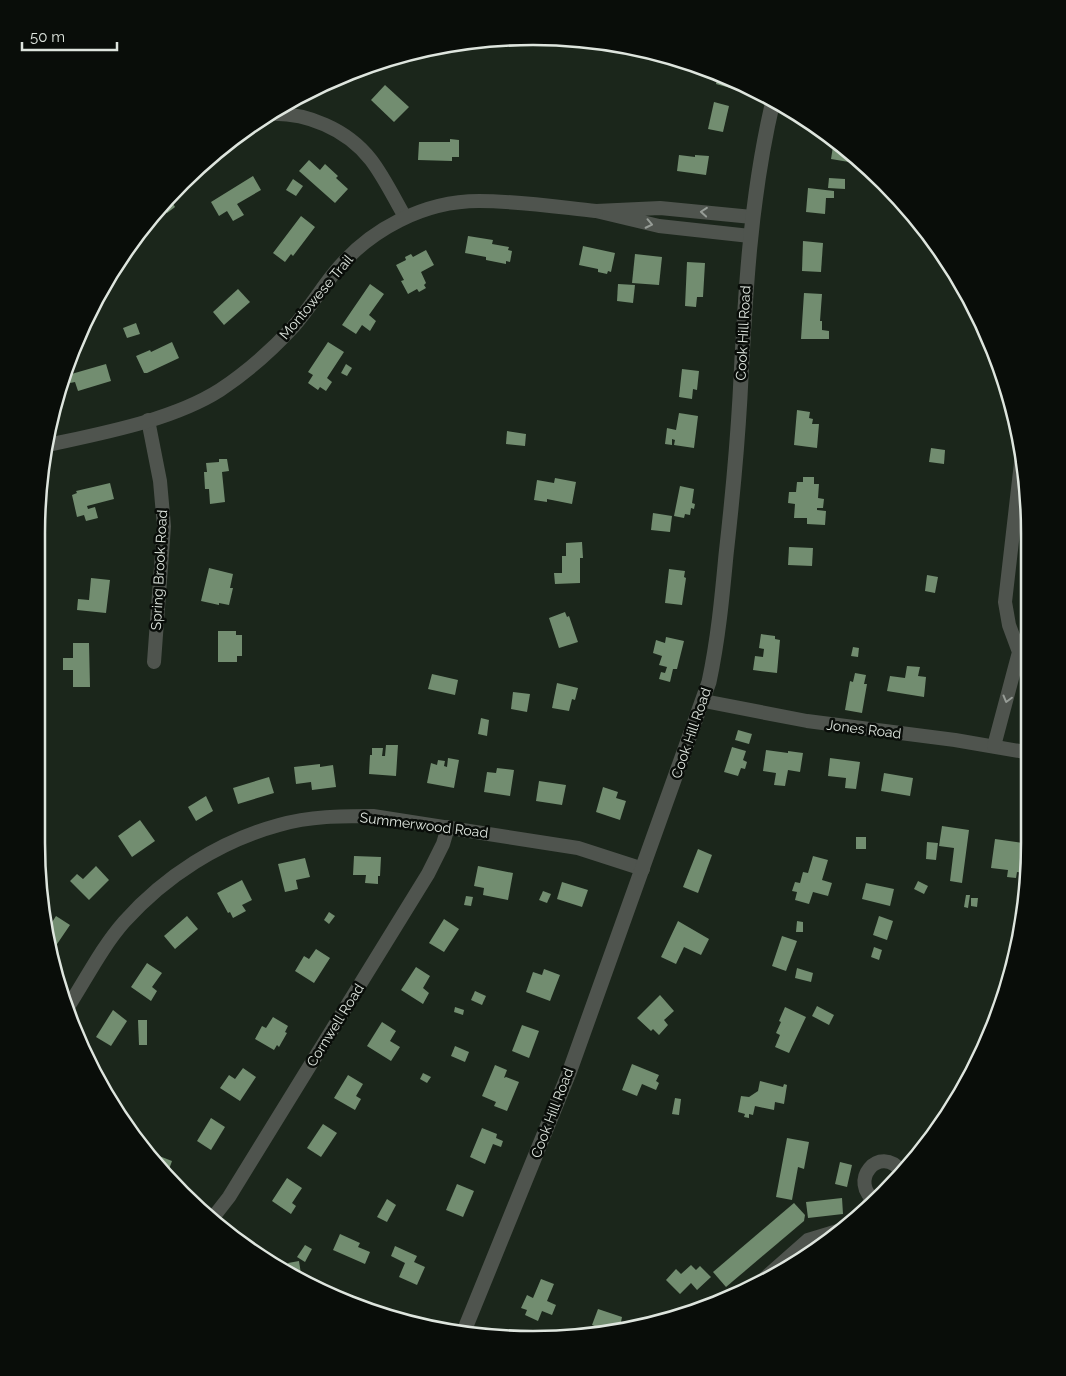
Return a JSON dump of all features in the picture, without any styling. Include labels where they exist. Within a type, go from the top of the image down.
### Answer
[{"type":"street","name":"Cook Hill Road","points":[[466,1326],[569,1073],[704,701],[709,682],[719,627],[732,504],[752,217],[772,107]]},
{"type":"street","points":[[282,115],[295,115],[311,119],[338,131],[353,142],[370,159],[405,217]]},
{"type":"street","name":"Montowese Trail","points":[[53,444],[148,420],[189,406],[219,390],[255,364],[294,325],[335,271],[352,253],[377,233],[405,217],[426,209],[455,202],[479,201],[596,211],[660,208],[752,217]]},
{"type":"street","name":"Montowese Trail","points":[[596,211],[659,226],[750,236]]},
{"type":"street","name":"Spring Brook Road","points":[[148,420],[160,481],[164,526],[154,662]]},
{"type":"street","points":[[1018,485],[1005,602],[1009,625],[1021,652]]},
{"type":"street","points":[[994,746],[1021,657]]},
{"type":"street","name":"Jones Road","points":[[704,701],[807,721],[1021,751]]},
{"type":"street","name":"Summerwood Road","points":[[72,1001],[123,922],[151,894],[215,849],[280,824],[339,816],[373,816],[448,826],[578,848],[643,869]]},
{"type":"street","name":"Cornwell Road","points":[[216,1214],[229,1197],[428,874],[443,844],[448,826]]},
{"type":"street","points":[[869,1197],[864,1180],[868,1169],[878,1162],[888,1161],[898,1167]]},
{"type":"street","points":[[780,1264],[808,1240],[822,1236]]},
{"type":"building","points":[[717,81],[734,89],[716,84]]},
{"type":"building","points":[[385,85],[409,107],[394,122],[371,100]]},
{"type":"building","points":[[714,102],[729,106],[723,132],[708,129]]},
{"type":"building","points":[[450,139],[459,140],[459,157],[452,157],[452,161],[418,160],[419,142],[450,142]]},
{"type":"building","points":[[833,148],[849,162],[831,159]]},
{"type":"building","points":[[679,155],[709,156],[706,175],[677,171]]},
{"type":"building","points":[[309,160],[320,170],[325,164],[348,189],[335,203],[299,171]]},
{"type":"building","points":[[253,176],[261,190],[237,204],[244,215],[233,221],[227,211],[219,216],[211,202]]},
{"type":"building","points":[[829,178],[845,179],[845,189],[828,188]]},
{"type":"building","points":[[293,179],[303,186],[296,196],[286,190]]},
{"type":"building","points":[[808,188],[834,191],[834,198],[826,198],[825,214],[806,212]]},
{"type":"building","points":[[173,204],[175,207],[167,213],[166,211]]},
{"type":"building","points":[[301,216],[315,227],[293,256],[291,254],[285,262],[273,253]]},
{"type":"building","points":[[468,236],[493,240],[492,244],[509,247],[508,250],[512,251],[510,262],[506,261],[506,264],[486,260],[486,257],[465,253]]},
{"type":"building","points":[[803,241],[823,243],[821,272],[802,271]]},
{"type":"building","points":[[583,246],[615,253],[611,272],[608,271],[607,274],[598,272],[598,269],[579,265]]},
{"type":"building","points":[[426,250],[434,265],[421,272],[426,288],[419,292],[417,289],[408,294],[401,281],[404,280],[396,265],[406,260],[405,257],[411,254],[413,257]]},
{"type":"building","points":[[635,254],[662,257],[659,285],[632,283]]},
{"type":"building","points":[[687,262],[705,263],[703,297],[697,297],[696,307],[685,306]]},
{"type":"building","points":[[370,284],[384,294],[369,315],[376,321],[370,331],[362,325],[356,334],[342,325]]},
{"type":"building","points":[[618,284],[635,285],[633,303],[617,301]]},
{"type":"building","points":[[238,289],[250,302],[224,325],[213,312]]},
{"type":"building","points":[[804,293],[822,294],[820,321],[822,321],[822,330],[829,331],[829,339],[801,339]]},
{"type":"building","points":[[136,323],[140,334],[127,338],[123,328]]},
{"type":"building","points":[[172,342],[179,358],[144,373],[136,356],[150,350],[151,352]]},
{"type":"building","points":[[328,342],[344,352],[327,378],[332,382],[326,391],[320,387],[318,390],[308,383],[313,375],[308,372]]},
{"type":"building","points":[[106,364],[111,381],[78,391],[75,382],[70,383],[72,374]]},
{"type":"building","points":[[346,364],[352,368],[347,376],[341,373]]},
{"type":"building","points":[[682,369],[699,371],[697,390],[693,389],[692,399],[679,397]]},
{"type":"building","points":[[797,410],[810,412],[809,418],[813,419],[812,424],[819,424],[817,448],[794,445]]},
{"type":"building","points":[[679,413],[698,416],[694,448],[674,445],[675,440],[672,439],[672,445],[665,444],[667,428],[676,430]]},
{"type":"building","points":[[507,431],[526,434],[525,446],[506,444]]},
{"type":"building","points":[[931,448],[945,450],[944,464],[929,462]]},
{"type":"building","points":[[219,459],[227,459],[229,471],[222,472],[225,502],[210,504],[209,489],[205,489],[204,472],[207,472],[206,463],[219,462]]},
{"type":"building","points":[[803,477],[814,477],[814,484],[819,484],[818,498],[824,499],[823,508],[817,508],[817,510],[826,511],[825,525],[807,524],[807,518],[794,518],[795,504],[788,503],[789,492],[796,492],[797,482],[803,482]]},
{"type":"building","points":[[555,478],[576,482],[572,504],[547,499],[547,502],[534,500],[537,480],[554,483]]},
{"type":"building","points":[[110,483],[114,499],[87,506],[88,509],[95,507],[98,518],[86,521],[84,515],[77,517],[72,495],[77,493],[76,491]]},
{"type":"building","points":[[680,486],[694,489],[692,503],[695,504],[694,509],[691,508],[690,515],[685,514],[684,518],[674,516]]},
{"type":"building","points":[[653,513],[672,516],[670,532],[651,530]]},
{"type":"building","points":[[582,542],[583,558],[580,558],[580,583],[555,584],[554,573],[562,573],[562,556],[566,556],[566,543]]},
{"type":"building","points":[[789,547],[813,548],[812,566],[788,565]]},
{"type":"building","points":[[209,568],[233,574],[230,588],[233,588],[229,605],[201,601]]},
{"type":"building","points":[[669,569],[685,571],[684,577],[686,578],[682,605],[665,603]]},
{"type":"building","points":[[927,575],[938,577],[935,593],[925,591]]},
{"type":"building","points":[[91,578],[110,580],[106,613],[77,610],[78,599],[89,600]]},
{"type":"building","points":[[565,612],[567,617],[569,616],[578,642],[559,648],[549,618]]},
{"type":"building","points":[[218,631],[236,631],[236,635],[242,635],[242,656],[237,656],[237,662],[218,662]]},
{"type":"building","points":[[761,634],[775,636],[775,639],[780,640],[777,673],[753,670],[755,656],[763,657],[764,649],[759,648]]},
{"type":"building","points":[[666,637],[684,641],[677,669],[673,669],[670,682],[659,679],[661,672],[665,673],[667,667],[659,665],[662,656],[653,653],[656,640],[665,643]]},
{"type":"building","points":[[73,643],[89,643],[90,687],[73,687],[73,670],[63,670],[63,658],[73,658]]},
{"type":"building","points":[[853,647],[859,648],[858,657],[851,656]]},
{"type":"building","points":[[907,666],[920,667],[918,676],[926,677],[924,697],[887,691],[890,676],[905,678]]},
{"type":"building","points":[[855,673],[866,675],[864,684],[867,684],[862,713],[845,710],[850,681],[853,682]]},
{"type":"building","points":[[432,674],[458,680],[455,695],[428,689]]},
{"type":"building","points":[[557,683],[578,688],[575,700],[572,699],[569,711],[552,708]]},
{"type":"building","points":[[513,692],[530,694],[527,712],[511,709]]},
{"type":"building","points":[[481,718],[489,720],[487,736],[478,734]]},
{"type":"building","points":[[738,730],[752,734],[749,744],[735,740]]},
{"type":"building","points":[[386,745],[398,745],[396,776],[369,774],[372,748],[383,748],[382,756],[385,756]]},
{"type":"building","points":[[732,747],[746,751],[743,760],[747,762],[745,769],[741,768],[738,776],[724,772]]},
{"type":"building","points":[[766,750],[803,753],[800,772],[788,770],[785,786],[774,785],[776,773],[763,771]]},
{"type":"building","points":[[448,758],[459,760],[454,788],[427,783],[431,763],[437,765],[438,760],[445,761],[444,766],[447,767]]},
{"type":"building","points":[[830,758],[860,762],[856,789],[845,788],[846,778],[828,776]]},
{"type":"building","points":[[320,764],[320,767],[333,765],[336,787],[312,790],[311,782],[296,784],[294,767]]},
{"type":"building","points":[[497,768],[514,770],[510,796],[484,792],[487,772],[496,773]]},
{"type":"building","points":[[884,773],[913,778],[910,796],[881,791]]},
{"type":"building","points":[[269,777],[274,793],[238,804],[233,788]]},
{"type":"building","points":[[539,781],[566,785],[562,805],[536,801]]},
{"type":"building","points":[[603,787],[618,792],[616,798],[626,801],[620,820],[596,812]]},
{"type":"building","points":[[206,796],[213,811],[196,821],[188,807]]},
{"type":"building","points":[[140,820],[155,841],[132,857],[118,836]]},
{"type":"building","points":[[942,826],[969,830],[962,883],[950,881],[954,848],[939,846]]},
{"type":"building","points":[[856,837],[866,837],[866,849],[856,849]]},
{"type":"building","points":[[995,839],[1021,843],[1020,872],[1017,872],[1016,878],[1007,877],[1008,870],[991,868]]},
{"type":"building","points":[[927,842],[938,843],[936,860],[926,859]]},
{"type":"building","points":[[698,849],[712,855],[698,893],[683,887]]},
{"type":"building","points":[[354,856],[381,857],[378,884],[365,883],[366,875],[353,875]]},
{"type":"building","points":[[813,856],[828,860],[822,880],[832,883],[828,896],[813,892],[809,904],[795,900],[797,892],[792,891],[795,882],[800,883],[803,872],[808,873]]},
{"type":"building","points":[[305,858],[310,877],[296,880],[298,889],[285,892],[278,864]]},
{"type":"building","points":[[96,866],[109,880],[89,900],[70,881],[77,874],[83,879]]},
{"type":"building","points":[[478,866],[513,873],[508,900],[483,895],[484,888],[474,886]]},
{"type":"building","points":[[242,880],[252,900],[242,905],[246,911],[233,918],[230,912],[228,913],[217,893]]},
{"type":"building","points":[[918,881],[928,886],[924,894],[914,889]]},
{"type":"building","points":[[562,882],[588,890],[582,907],[557,899]]},
{"type":"building","points":[[866,883],[894,889],[890,906],[862,899]]},
{"type":"building","points":[[543,891],[551,894],[547,903],[539,900]]},
{"type":"building","points":[[966,895],[970,895],[968,908],[964,907]]},
{"type":"building","points":[[466,896],[473,897],[471,906],[464,905]]},
{"type":"building","points":[[971,898],[978,898],[977,907],[971,906]]},
{"type":"building","points":[[329,912],[335,916],[329,924],[324,920]]},
{"type":"building","points":[[56,916],[70,925],[56,946],[54,938],[52,923]]},
{"type":"building","points":[[187,916],[198,929],[175,949],[164,936]]},
{"type":"building","points":[[879,916],[893,921],[887,940],[873,935]]},
{"type":"building","points":[[444,919],[459,929],[444,952],[429,943]]},
{"type":"building","points":[[678,921],[709,939],[701,955],[684,947],[676,964],[661,957]]},
{"type":"building","points":[[797,921],[803,922],[803,932],[796,932]]},
{"type":"building","points":[[782,936],[797,941],[786,971],[772,966]]},
{"type":"building","points":[[874,947],[882,950],[879,960],[871,957]]},
{"type":"building","points":[[316,949],[330,958],[314,983],[295,971],[304,956],[309,959]]},
{"type":"building","points":[[147,963],[162,973],[152,987],[157,991],[151,1001],[131,987]]},
{"type":"building","points":[[416,967],[430,976],[423,988],[429,993],[423,1004],[401,990]]},
{"type":"building","points":[[797,968],[813,973],[811,982],[795,978]]},
{"type":"building","points":[[544,969],[560,975],[550,1001],[526,992],[533,972],[542,975]]},
{"type":"building","points":[[475,991],[486,996],[482,1005],[471,1000]]},
{"type":"building","points":[[660,995],[674,1011],[664,1020],[668,1025],[659,1035],[653,1029],[651,1031],[637,1018]]},
{"type":"building","points":[[817,1006],[834,1015],[829,1025],[812,1016]]},
{"type":"building","points":[[455,1007],[464,1010],[463,1015],[454,1012]]},
{"type":"building","points":[[785,1007],[806,1017],[789,1053],[775,1047],[780,1035],[776,1033],[781,1022],[779,1021]]},
{"type":"building","points":[[113,1010],[127,1021],[111,1046],[96,1037]]},
{"type":"building","points":[[273,1017],[288,1026],[285,1032],[287,1033],[279,1047],[277,1045],[274,1050],[255,1039],[262,1026],[266,1028]]},
{"type":"building","points":[[138,1020],[147,1020],[147,1045],[139,1045]]},
{"type":"building","points":[[382,1022],[396,1031],[390,1041],[400,1047],[391,1061],[367,1046]]},
{"type":"building","points":[[522,1025],[539,1031],[529,1058],[512,1051]]},
{"type":"building","points":[[455,1046],[469,1052],[465,1062],[451,1056]]},
{"type":"building","points":[[632,1064],[659,1075],[656,1081],[659,1083],[656,1090],[642,1084],[637,1096],[622,1090]]},
{"type":"building","points":[[495,1065],[507,1070],[504,1078],[519,1082],[507,1111],[494,1106],[496,1102],[482,1096]]},
{"type":"building","points":[[243,1068],[256,1077],[240,1101],[220,1088],[229,1075],[235,1079]]},
{"type":"building","points":[[423,1073],[431,1077],[427,1083],[420,1079]]},
{"type":"building","points":[[348,1075],[363,1084],[356,1096],[361,1099],[355,1110],[334,1098]]},
{"type":"building","points":[[760,1081],[783,1087],[784,1084],[787,1085],[784,1104],[775,1102],[774,1110],[755,1106],[753,1115],[749,1114],[749,1118],[744,1117],[745,1114],[738,1112],[741,1096],[749,1097],[758,1091]]},
{"type":"building","points":[[675,1098],[681,1099],[679,1115],[672,1114]]},
{"type":"building","points":[[211,1118],[225,1127],[211,1150],[197,1141]]},
{"type":"building","points":[[323,1124],[337,1133],[321,1157],[307,1148]]},
{"type":"building","points":[[482,1128],[497,1134],[496,1138],[503,1141],[501,1147],[493,1144],[485,1164],[470,1157]]},
{"type":"building","points":[[787,1138],[809,1142],[804,1169],[798,1167],[792,1200],[776,1197]]},
{"type":"building","points":[[159,1156],[172,1161],[169,1168]]},
{"type":"building","points":[[840,1162],[852,1165],[847,1187],[835,1184]]},
{"type":"building","points":[[287,1178],[302,1188],[292,1203],[296,1206],[291,1214],[272,1201]]},
{"type":"building","points":[[457,1184],[474,1191],[463,1217],[446,1210]]},
{"type":"building","points":[[842,1198],[843,1214],[808,1218],[806,1202]]},
{"type":"building","points":[[387,1199],[396,1205],[387,1222],[377,1217]]},
{"type":"building","points":[[794,1203],[805,1215],[804,1221],[726,1287],[713,1272]]},
{"type":"building","points":[[340,1234],[360,1243],[358,1247],[370,1252],[365,1264],[333,1250]]},
{"type":"building","points":[[305,1245],[312,1249],[305,1262],[297,1257]]},
{"type":"building","points":[[395,1246],[417,1256],[414,1262],[425,1267],[417,1285],[399,1277],[405,1263],[391,1256]]},
{"type":"building","points":[[299,1261],[301,1272],[289,1266],[288,1263]]},
{"type":"building","points":[[691,1265],[696,1270],[700,1266],[711,1277],[697,1290],[691,1283],[680,1294],[666,1280],[676,1269],[681,1274]]},
{"type":"building","points":[[541,1279],[554,1284],[547,1301],[556,1305],[552,1315],[542,1311],[538,1321],[525,1315],[527,1310],[521,1308],[527,1295],[533,1298]]},
{"type":"building","points":[[598,1309],[622,1317],[621,1322],[623,1323],[597,1327],[592,1325]]}]
